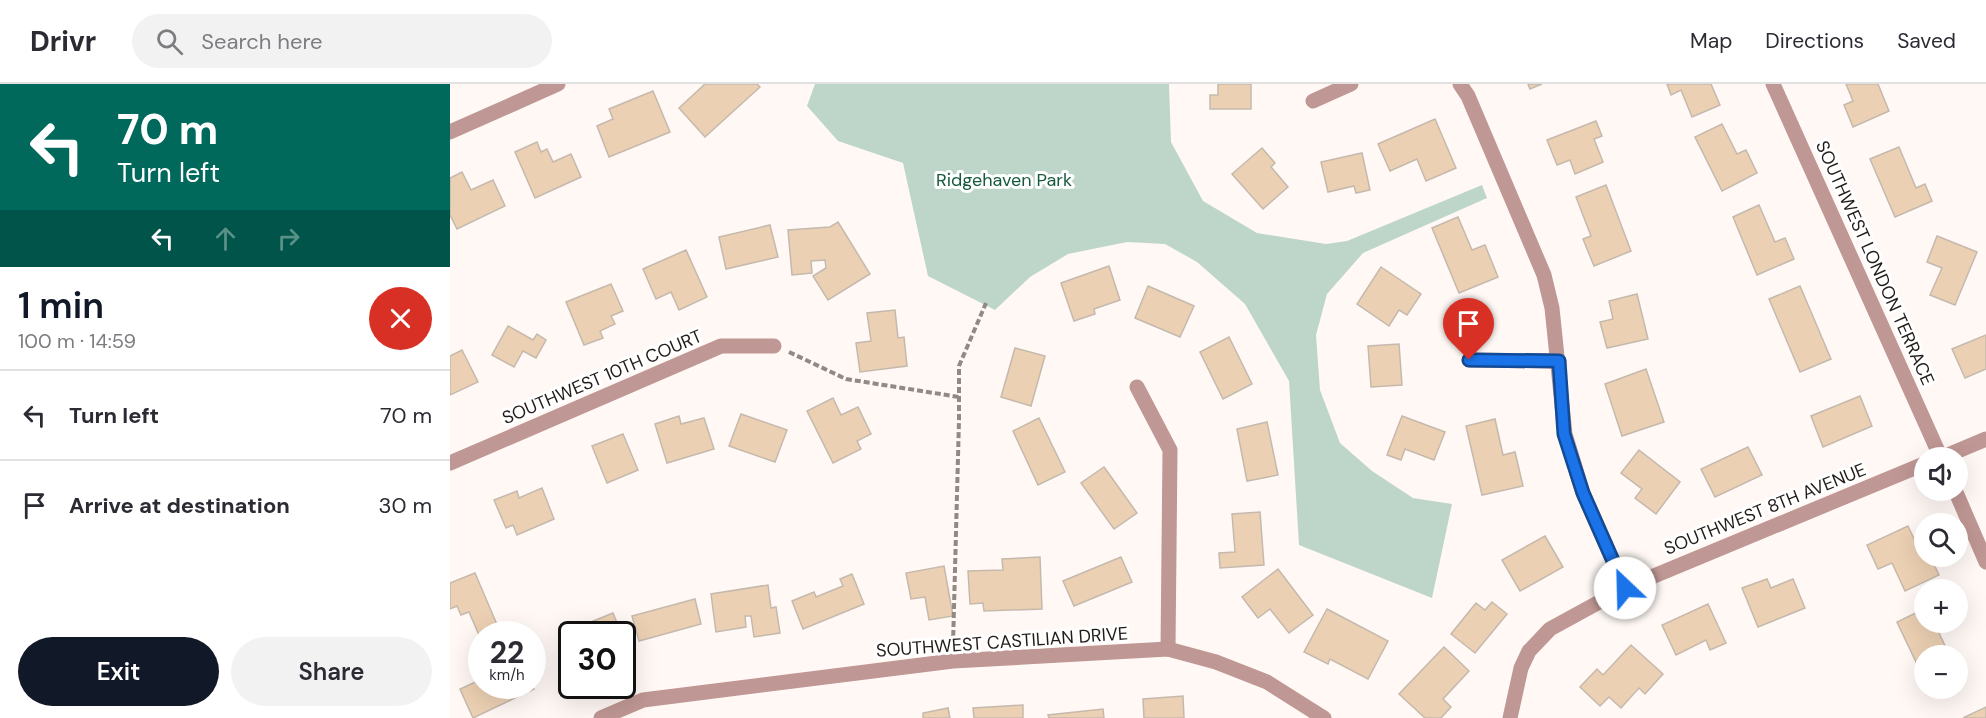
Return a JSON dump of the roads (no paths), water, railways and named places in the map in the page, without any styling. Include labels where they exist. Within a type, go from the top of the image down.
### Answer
[{"type":"street","points":[[450,132],[558,84]]},
{"type":"street","points":[[1313,101],[1351,84]]},
{"type":"street","points":[[1460,84],[1468,96],[1544,275],[1552,308],[1559,361],[1564,434],[1583,493],[1625,588]]},
{"type":"street","name":"SOUTHWEST LONDON TERRACE","points":[[1773,84],[1936,447]]},
{"type":"street","name":"SOUTHWEST 10TH COURT","points":[[450,463],[721,346],[774,346]]},
{"type":"street","points":[[1469,360],[1559,361]]},
{"type":"street","points":[[1137,387],[1170,450],[1168,649]]},
{"type":"street","points":[[1967,447],[1986,439]]},
{"type":"street","name":"SOUTHWEST 8TH AVENUE","points":[[1510,718],[1521,668],[1529,651],[1550,629],[1625,588],[1914,468]]},
{"type":"street","points":[[1960,501],[1986,562]]},
{"type":"street","name":"SOUTHWEST CASTILIAN DRIVE","points":[[601,718],[643,700],[953,662],[1168,649],[1216,662],[1267,682],[1324,718]]},
{"type":"park label","name":"Ridgehaven Park","points":[[1004,180]]}]
